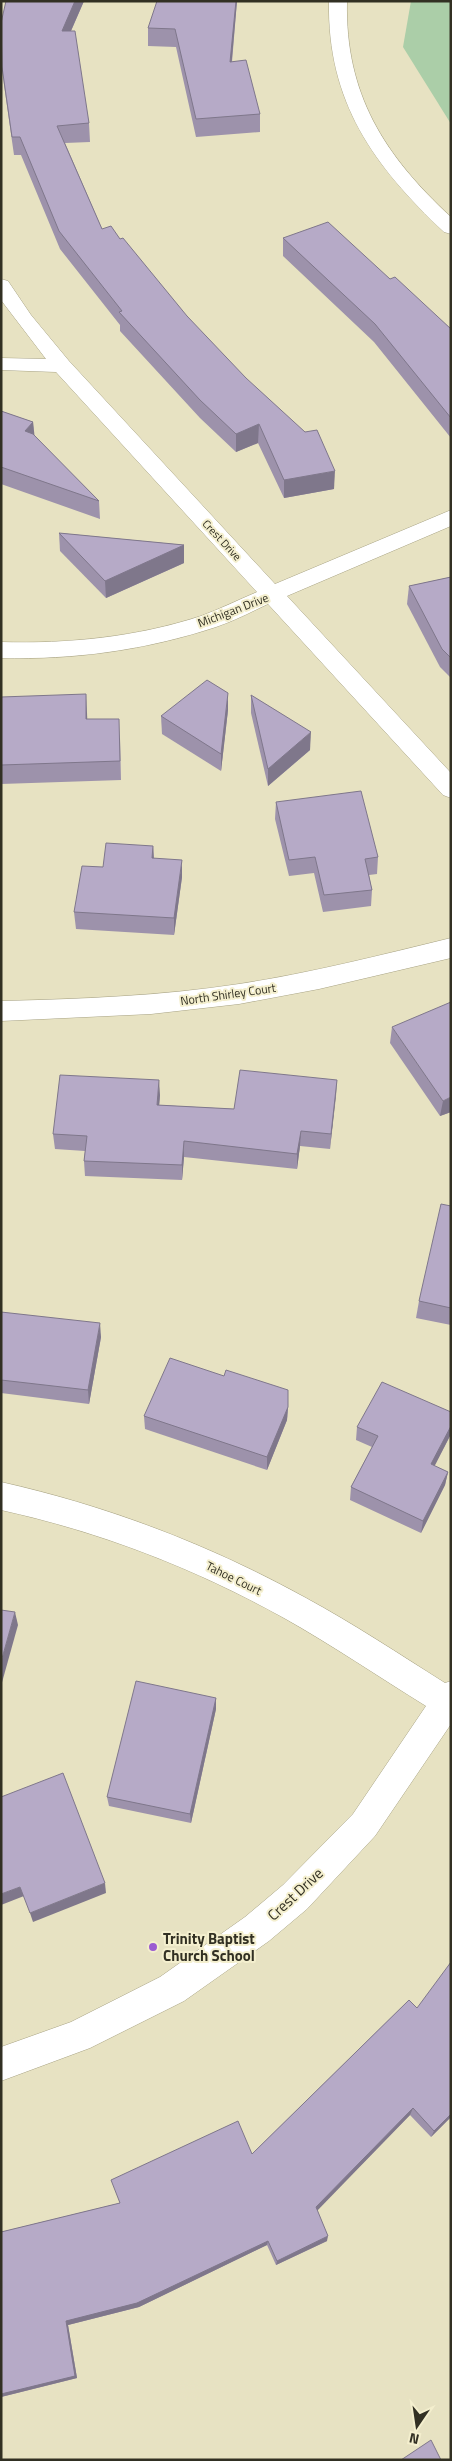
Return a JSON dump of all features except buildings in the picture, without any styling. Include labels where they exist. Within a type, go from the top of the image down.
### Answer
[{"type":"street","points":[[338,1],[336,17],[338,45],[349,88],[370,132],[400,176],[451,228]]},
{"type":"street","name":"Crest Drive","points":[[1,286],[24,319],[62,366],[451,789]]},
{"type":"street","points":[[1,364],[62,366]]},
{"type":"street","name":"Michigan Drive","points":[[1,650],[35,651],[95,647],[153,637],[209,620],[451,517]]},
{"type":"street","name":"North Shirley Court","points":[[1,1011],[114,1008],[237,994],[317,980],[451,948]]},
{"type":"street","name":"Tahoe Court","points":[[1,1496],[107,1524],[184,1553],[296,1608],[449,1700]]},
{"type":"street","name":"Crest Drive","points":[[1,2064],[78,2036],[172,1989],[257,1929],[296,1897],[364,1825],[449,1700]]},
{"type":"green space","points":[[411,1],[451,1],[451,124],[403,47]]},
{"type":"place","name":"Trinity Baptist Church School","points":[[153,1947]]}]
